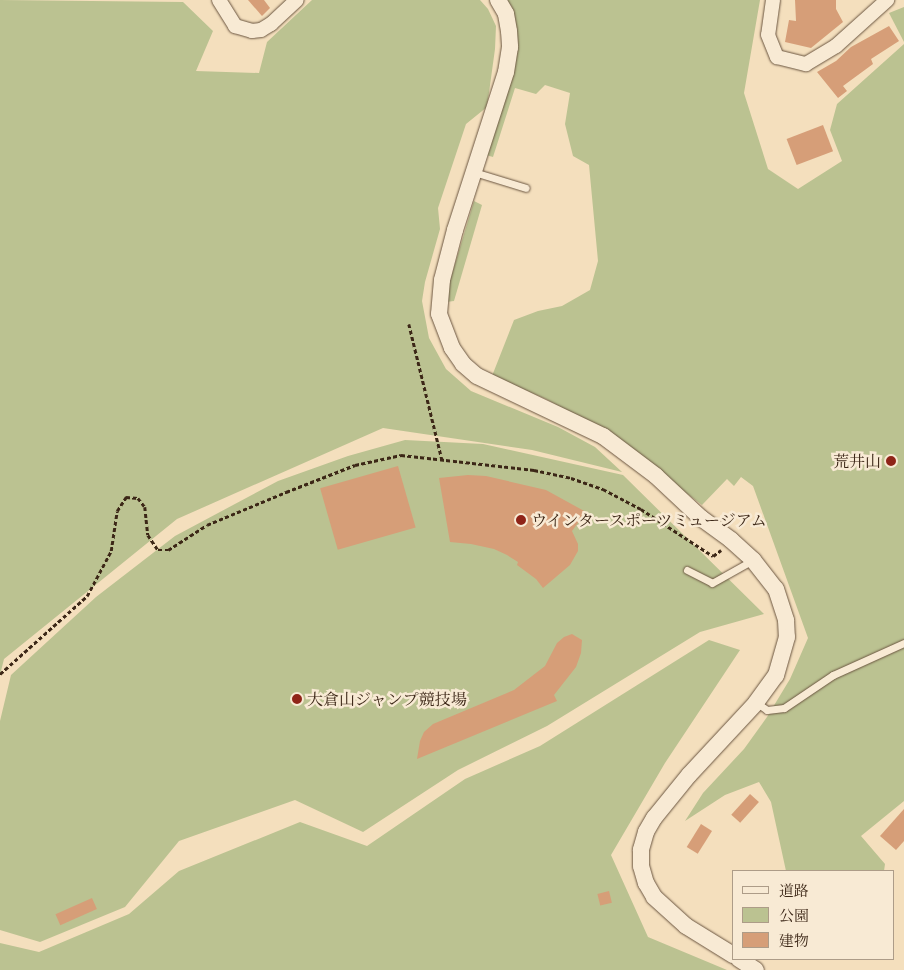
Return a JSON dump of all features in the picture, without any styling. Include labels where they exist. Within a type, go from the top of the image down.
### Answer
[{"type":"street","points":[[220,0],[235,26],[252,31],[261,30],[271,24],[297,0]]},
{"type":"street","points":[[498,0],[506,14],[510,47],[506,72],[455,230],[440,296],[439,314],[452,348],[463,364],[477,376],[603,436],[656,476],[701,518],[731,540],[753,560],[776,589],[786,620],[787,637],[776,675],[756,703],[670,796],[646,832],[641,850],[641,866],[646,883],[654,897],[686,926],[732,954]]},
{"type":"street","points":[[773,0],[768,35],[777,56],[806,64],[836,46],[887,0]]},
{"type":"street","points":[[740,960],[756,970]]},
{"type":"lane","points":[[474,172],[526,188]]},
{"type":"lane","points":[[687,570],[712,583],[753,560]]},
{"type":"lane","points":[[756,703],[767,710],[784,708],[833,675],[904,643]]},
{"type":"path","points":[[409,324],[442,459]]},
{"type":"path","points":[[0,674],[87,596],[111,551],[117,511],[126,497],[138,498],[145,507],[148,535],[158,550],[168,550],[208,525],[355,465],[401,454],[534,470],[571,478],[603,490],[642,509],[713,556],[731,540]]},
{"type":"green space","points":[[0,0],[183,2],[213,31],[196,71],[259,73],[267,42],[312,0],[480,0],[488,9],[496,26],[495,49],[487,107],[466,124],[438,208],[440,229],[425,282],[422,301],[429,338],[446,369],[471,391],[558,427],[595,447],[622,472],[532,450],[383,428],[177,519],[4,659],[0,675]]},
{"type":"green space","points":[[507,0],[760,0],[744,93],[768,169],[798,189],[842,161],[830,130],[837,104],[904,44],[904,801],[861,836],[885,864],[884,870],[786,870],[771,802],[759,782],[725,795],[685,821],[703,793],[744,749],[767,717],[790,679],[808,638],[753,486],[741,477],[734,486],[727,479],[702,505],[609,434],[546,399],[492,376],[514,320],[538,311],[562,306],[590,290],[598,261],[589,165],[573,156],[565,124],[570,93],[545,85],[536,94],[515,88],[493,157],[486,155],[518,48],[512,7]]},
{"type":"green space","points":[[904,7],[904,42],[889,13]]},
{"type":"green space","points":[[474,201],[482,205],[454,301],[446,302],[448,287]]},
{"type":"green space","name":"大倉山ジャンプ競技場","points":[[405,440],[483,444],[623,475],[764,614],[700,632],[547,726],[458,770],[363,832],[295,800],[179,841],[125,907],[40,942],[0,930],[0,721],[11,675],[96,597],[175,536],[278,481],[348,456]]},
{"type":"green space","points":[[709,640],[740,650],[665,763],[611,855],[648,937],[727,970],[0,970],[0,943],[39,952],[129,914],[179,871],[300,822],[367,846],[465,779],[540,746]]},
{"type":"building","points":[[248,0],[264,0],[270,8],[262,16]]},
{"type":"building","points":[[795,0],[836,0],[836,9],[843,22],[811,48],[785,42],[789,20],[796,21]]},
{"type":"building","points":[[889,26],[899,41],[871,59],[873,64],[843,86],[847,91],[838,98],[817,72],[836,61],[851,47]]},
{"type":"building","points":[[823,125],[833,151],[797,165],[787,139]]},
{"type":"building","points":[[398,466],[416,528],[338,550],[320,488]]},
{"type":"building","points":[[468,475],[486,476],[546,490],[586,512],[572,531],[578,544],[578,551],[570,565],[543,588],[536,579],[517,565],[518,562],[507,555],[494,549],[450,542],[439,478]]},
{"type":"building","points":[[572,634],[582,640],[581,653],[576,667],[554,695],[557,701],[417,759],[420,741],[424,732],[433,724],[514,690],[545,666],[557,643],[564,637]]},
{"type":"building","points":[[750,794],[759,802],[740,823],[731,815]]},
{"type":"building","points":[[904,809],[904,841],[896,850],[880,836]]},
{"type":"building","points":[[701,824],[712,831],[698,854],[687,847]]},
{"type":"building","points":[[609,891],[612,903],[600,906],[597,894]]},
{"type":"building","points":[[92,898],[97,909],[60,925],[55,914]]},
{"type":"place","name":"荒井山","points":[[891,461]]},
{"type":"place","name":"ウインタースポーツミュージアム","points":[[521,520]]},
{"type":"place","name":"大倉山ジャンプ競技場","points":[[297,699]]}]
